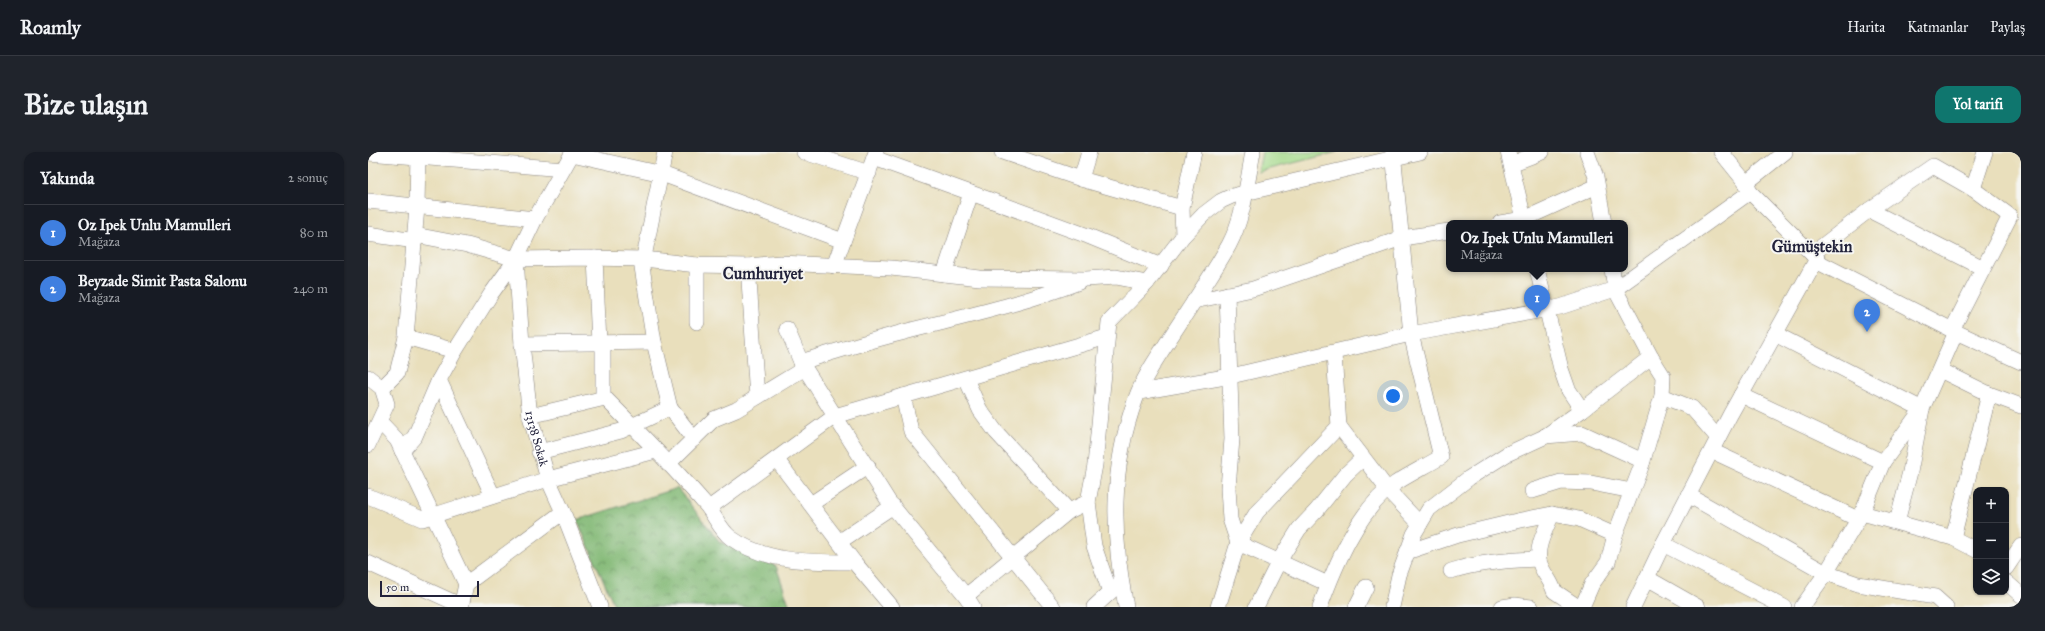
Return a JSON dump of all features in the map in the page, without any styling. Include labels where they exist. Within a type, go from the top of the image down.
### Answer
[{"type":"street","points":[[368,152],[418,154],[564,169]]},
{"type":"street","points":[[665,152],[662,174],[642,267],[654,342],[670,408],[694,439]]},
{"type":"street","points":[[804,152],[869,173]]},
{"type":"street","points":[[1002,152],[1081,179],[1182,208]]},
{"type":"street","points":[[1081,179],[1089,152]]},
{"type":"street","points":[[1183,236],[1182,208],[1194,152]]},
{"type":"street","points":[[1126,607],[1121,582],[1114,512],[1116,479],[1120,452],[1139,392],[1151,367],[1229,245],[1240,220],[1253,152]]},
{"type":"street","points":[[1110,592],[1094,546],[1088,502],[1101,414],[1109,322],[1147,283],[1183,236],[1204,214],[1221,201],[1246,191],[1393,155],[1420,152]]},
{"type":"street","points":[[1525,220],[1509,158],[1542,152]]},
{"type":"street","points":[[1587,152],[1597,186],[1603,220]]},
{"type":"street","points":[[1721,152],[1748,187],[1822,264],[1954,331],[2021,362]]},
{"type":"street","points":[[1139,392],[1231,376],[1334,354],[1411,334],[1547,309],[1615,289],[1748,187],[1785,152]]},
{"type":"street","points":[[1973,189],[1985,152]]},
{"type":"street","points":[[402,452],[415,436],[439,380],[455,351],[491,294],[516,259],[535,220],[573,153],[662,174],[843,240]]},
{"type":"street","points":[[382,388],[397,373],[406,337],[415,238],[418,154]]},
{"type":"street","points":[[834,266],[875,155],[971,193],[1088,236],[1161,266]]},
{"type":"street","points":[[1320,607],[1328,584],[1351,536],[1372,506],[1395,484],[1441,457],[1411,334],[1393,155]]},
{"type":"street","points":[[1637,606],[1647,578],[1663,544],[1815,256],[1869,210],[1933,166],[1973,189],[2015,218],[1983,268],[1954,331],[1940,370],[1922,409],[1883,462],[1860,516],[1826,573],[1802,607]]},
{"type":"street","points":[[1527,220],[1597,186]]},
{"type":"street","points":[[944,274],[971,193]]},
{"type":"street","points":[[368,201],[535,220]]},
{"type":"street","points":[[1869,210],[1983,268]]},
{"type":"street","points":[[1194,301],[1253,288],[1402,238],[1446,231]]},
{"type":"street","points":[[368,234],[415,238],[467,245],[516,259],[644,259],[697,265],[748,266],[780,263],[891,268],[980,278],[1086,279],[1116,277],[1147,283]]},
{"type":"street","points":[[595,258],[601,343],[602,395],[604,398],[633,425],[709,508],[730,537],[751,549],[774,557],[816,562],[854,562]]},
{"type":"street","name":"13138 Sokak","points":[[516,259],[522,344],[530,416],[539,452],[548,479],[563,512],[600,607]]},
{"type":"street","points":[[697,265],[697,322]]},
{"type":"street","points":[[748,266],[757,397]]},
{"type":"street","points":[[1538,272],[1561,368],[1568,389],[1582,410]]},
{"type":"street","points":[[1582,607],[1592,584],[1608,562],[1615,535],[1643,461],[1662,396],[1663,376],[1650,357],[1615,289],[1612,272]]},
{"type":"street","points":[[668,464],[714,419],[736,410],[803,365],[888,336],[946,322],[1056,291],[1086,279]]},
{"type":"street","points":[[1227,294],[1232,438],[1228,488],[1230,519],[1238,543],[1328,584]]},
{"type":"street","points":[[787,328],[803,365],[893,506],[970,601],[1012,558],[1069,511],[1088,502]]},
{"type":"street","points":[[1775,334],[1922,409]]},
{"type":"street","points":[[406,337],[455,351]]},
{"type":"street","points":[[709,508],[777,460],[835,416],[1107,337]]},
{"type":"street","points":[[522,344],[654,342]]},
{"type":"street","points":[[1334,354],[1339,426],[1388,490],[1420,524]]},
{"type":"street","points":[[1392,607],[1399,575],[1407,552],[1429,509],[1469,478],[1507,454],[1544,437],[1582,410],[1650,357]]},
{"type":"street","points":[[1940,370],[1989,394],[2021,406]]},
{"type":"street","points":[[368,377],[382,388],[387,404],[372,432],[397,440],[432,516],[466,584],[462,606],[368,563]]},
{"type":"street","points":[[966,378],[980,410],[996,432],[1069,511]]},
{"type":"street","points":[[439,380],[493,496]]},
{"type":"street","points":[[1953,538],[1989,394]]},
{"type":"street","points":[[1741,395],[1883,462]]},
{"type":"street","points":[[903,396],[911,431],[1053,607]]},
{"type":"street","points":[[1662,396],[1692,408],[1715,445],[1860,516],[1897,522],[1953,538],[1973,548]]},
{"type":"street","points":[[530,416],[604,398]]},
{"type":"street","points":[[539,452],[621,431],[670,408]]},
{"type":"street","points":[[1897,522],[1910,472],[1922,409]]},
{"type":"street","points":[[1218,607],[1238,543],[1257,512],[1339,426]]},
{"type":"street","points":[[1544,437],[1582,434],[1643,461]]},
{"type":"street","points":[[368,496],[422,519],[548,479],[656,451]]},
{"type":"street","points":[[1256,607],[1279,561],[1299,529],[1317,510],[1345,474],[1363,458]]},
{"type":"street","points":[[777,460],[854,562],[892,607]]},
{"type":"street","points":[[811,504],[868,466]]},
{"type":"street","points":[[1532,491],[1562,482],[1591,483],[1632,491]]},
{"type":"street","points":[[1688,495],[1826,573],[1858,584],[1935,597],[1946,607]]},
{"type":"street","points":[[839,542],[893,506]]},
{"type":"street","points":[[466,584],[563,512]]},
{"type":"street","points":[[1407,552],[1458,535],[1552,514],[1579,518],[1615,535]]},
{"type":"street","points":[[1552,514],[1540,545],[1538,559],[1545,574],[1552,582],[1554,591],[1578,607]]},
{"type":"street","points":[[1663,544],[1784,607]]},
{"type":"street","points":[[2009,564],[2021,546]]},
{"type":"street","points":[[1451,571],[1469,566],[1510,560],[1538,559]]},
{"type":"street","points":[[1647,578],[1698,607]]},
{"type":"street","points":[[1094,607],[1121,582]]},
{"type":"street","points":[[2009,585],[2021,595]]},
{"type":"street","points":[[1360,606],[1366,587]]},
{"type":"street","points":[[1502,607],[1515,605],[1531,607]]},
{"type":"green space","points":[[1262,152],[1337,152],[1258,172]]},
{"type":"green space","points":[[677,488],[720,542],[776,566],[790,607],[615,607],[577,520]]},
{"type":"place","name":"Oz Ipek Unlu Mamulleri","points":[[1537,318]]},
{"type":"place","name":"Beyzade Simit Pasta Salonu","points":[[1867,332]]},
{"type":"district","name":"Gümüştekin","points":[[1812,246]]},
{"type":"district","name":"Cumhuriyet","points":[[763,273]]}]
